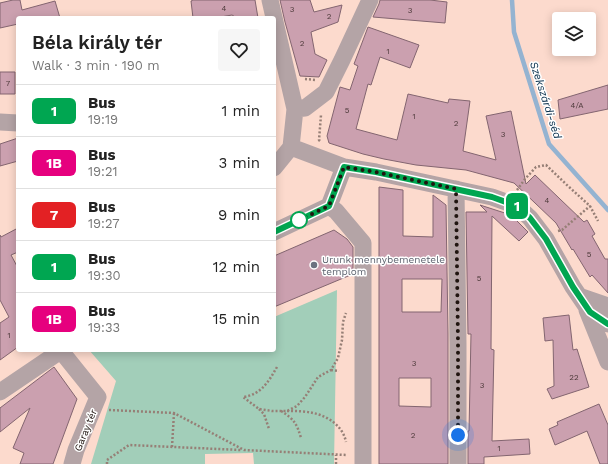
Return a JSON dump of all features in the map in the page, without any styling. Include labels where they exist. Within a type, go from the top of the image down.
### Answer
[{"type":"street","points":[[270,0],[273,16]]},
{"type":"street","points":[[294,113],[305,108],[326,92],[370,0]]},
{"type":"street","points":[[276,28],[294,113],[291,147],[276,166]]},
{"type":"street","points":[[0,122],[16,123]]},
{"type":"street","points":[[291,147],[344,167],[376,172],[492,197],[517,206],[530,218],[546,239],[573,287],[590,312],[608,324]]},
{"type":"street","points":[[276,231],[329,206],[344,167]]},
{"type":"street","points":[[456,189],[458,464]]},
{"type":"street","points":[[329,206],[336,211],[362,243],[363,460]]},
{"type":"street","points":[[582,300],[608,306]]},
{"type":"street","points":[[582,300],[608,362]]},
{"type":"street","points":[[0,392],[58,352]]},
{"type":"street","points":[[63,352],[98,397]]},
{"type":"street","name":"Garay tér","points":[[72,464],[76,450],[98,397]]},
{"type":"path","points":[[294,113],[322,114],[318,140],[322,144]]},
{"type":"path","points":[[509,203],[530,173],[536,167],[546,165],[590,206],[598,221]]},
{"type":"path","points":[[546,239],[558,230],[562,230],[590,206]]},
{"type":"path","points":[[287,411],[297,406],[305,397],[318,377],[331,370],[338,358],[342,340],[343,322],[347,310],[363,311]]},
{"type":"path","points":[[269,429],[264,414],[243,397],[250,396],[267,384],[277,367]]},
{"type":"path","points":[[331,370],[340,371]]},
{"type":"path","points":[[98,397],[107,410],[174,413],[244,450]]},
{"type":"path","points":[[259,409],[272,411],[312,412],[325,416],[341,429],[346,444]]},
{"type":"path","points":[[280,411],[288,416],[298,426],[302,438]]},
{"type":"path","points":[[172,447],[174,413]]},
{"type":"path","points":[[107,464],[107,460],[129,446],[336,454],[363,460]]},
{"type":"path","points":[[336,454],[336,464]]},
{"type":"green space","points":[[337,290],[334,464],[254,464],[253,453],[205,454],[205,464],[91,464],[116,381],[91,352],[276,352],[276,316]]},
{"type":"building","points":[[20,0],[22,10],[55,1],[59,16],[16,16],[16,24],[0,28],[0,3]]},
{"type":"building","points":[[255,0],[258,16],[193,16],[192,1]]},
{"type":"building","points":[[280,0],[310,0],[314,12],[342,5],[338,22],[311,32],[315,54],[327,60],[319,77],[300,76]]},
{"type":"building","points":[[380,0],[430,0],[447,2],[445,23],[373,17]]},
{"type":"building","points":[[368,27],[419,45],[410,68],[380,57],[371,85],[368,84],[356,129],[397,140],[408,94],[448,103],[449,99],[470,101],[463,151],[496,160],[486,116],[511,111],[526,184],[535,175],[584,222],[587,220],[595,234],[592,236],[605,259],[608,259],[608,293],[592,275],[590,277],[556,223],[514,183],[466,170],[416,165],[384,159],[329,143],[327,136],[340,87],[350,90],[358,66],[354,64]]},
{"type":"building","points":[[0,72],[15,72],[15,94],[0,94]]},
{"type":"building","points":[[608,85],[608,109],[560,119],[558,100]]},
{"type":"building","points":[[16,139],[16,162],[0,166],[0,144]]},
{"type":"building","points":[[379,187],[403,190],[403,236],[433,237],[433,195],[446,205],[448,464],[379,464]],"holes":[[[402,279],[442,279],[441,312],[402,312]],[[399,378],[431,378],[431,407],[399,406]]]},
{"type":"building","points":[[480,205],[511,215],[528,232],[519,241],[492,216],[491,349],[494,350],[492,441],[529,439],[530,454],[484,457],[484,464],[468,464],[471,334],[468,334],[466,212],[487,212]]},
{"type":"building","points":[[16,229],[16,253],[11,255],[16,264],[16,348],[0,360],[0,323],[9,317],[0,300],[0,235],[1,237]]},
{"type":"building","name":"Urunk mennybemenetele templom","points":[[334,230],[347,239],[353,247],[353,274],[276,306],[276,255]]},
{"type":"building","points":[[569,315],[573,350],[577,349],[589,387],[552,399],[547,389],[554,386],[553,340],[545,341],[543,318]]},
{"type":"building","points":[[54,367],[77,399],[53,464],[20,464],[24,453],[13,448],[30,408],[0,432],[0,408]]},
{"type":"building","points":[[599,404],[608,425],[608,464],[600,464],[587,431],[555,445],[549,429],[558,425],[557,422]]},
{"type":"waterway","name":"Szekszárdi-séd","points":[[512,0],[514,32],[549,144],[608,210]]},
{"type":"bus line","name":"1","points":[[276,231],[329,206],[344,167],[376,172],[492,197],[517,206],[530,218],[546,239],[573,287],[590,312],[608,324]]},
{"type":"place","name":"Urunk mennybemenetele templom","points":[[314,265]]},
{"type":"route","points":[[299,220],[329,206],[344,167],[376,172],[456,189],[458,435]]}]
